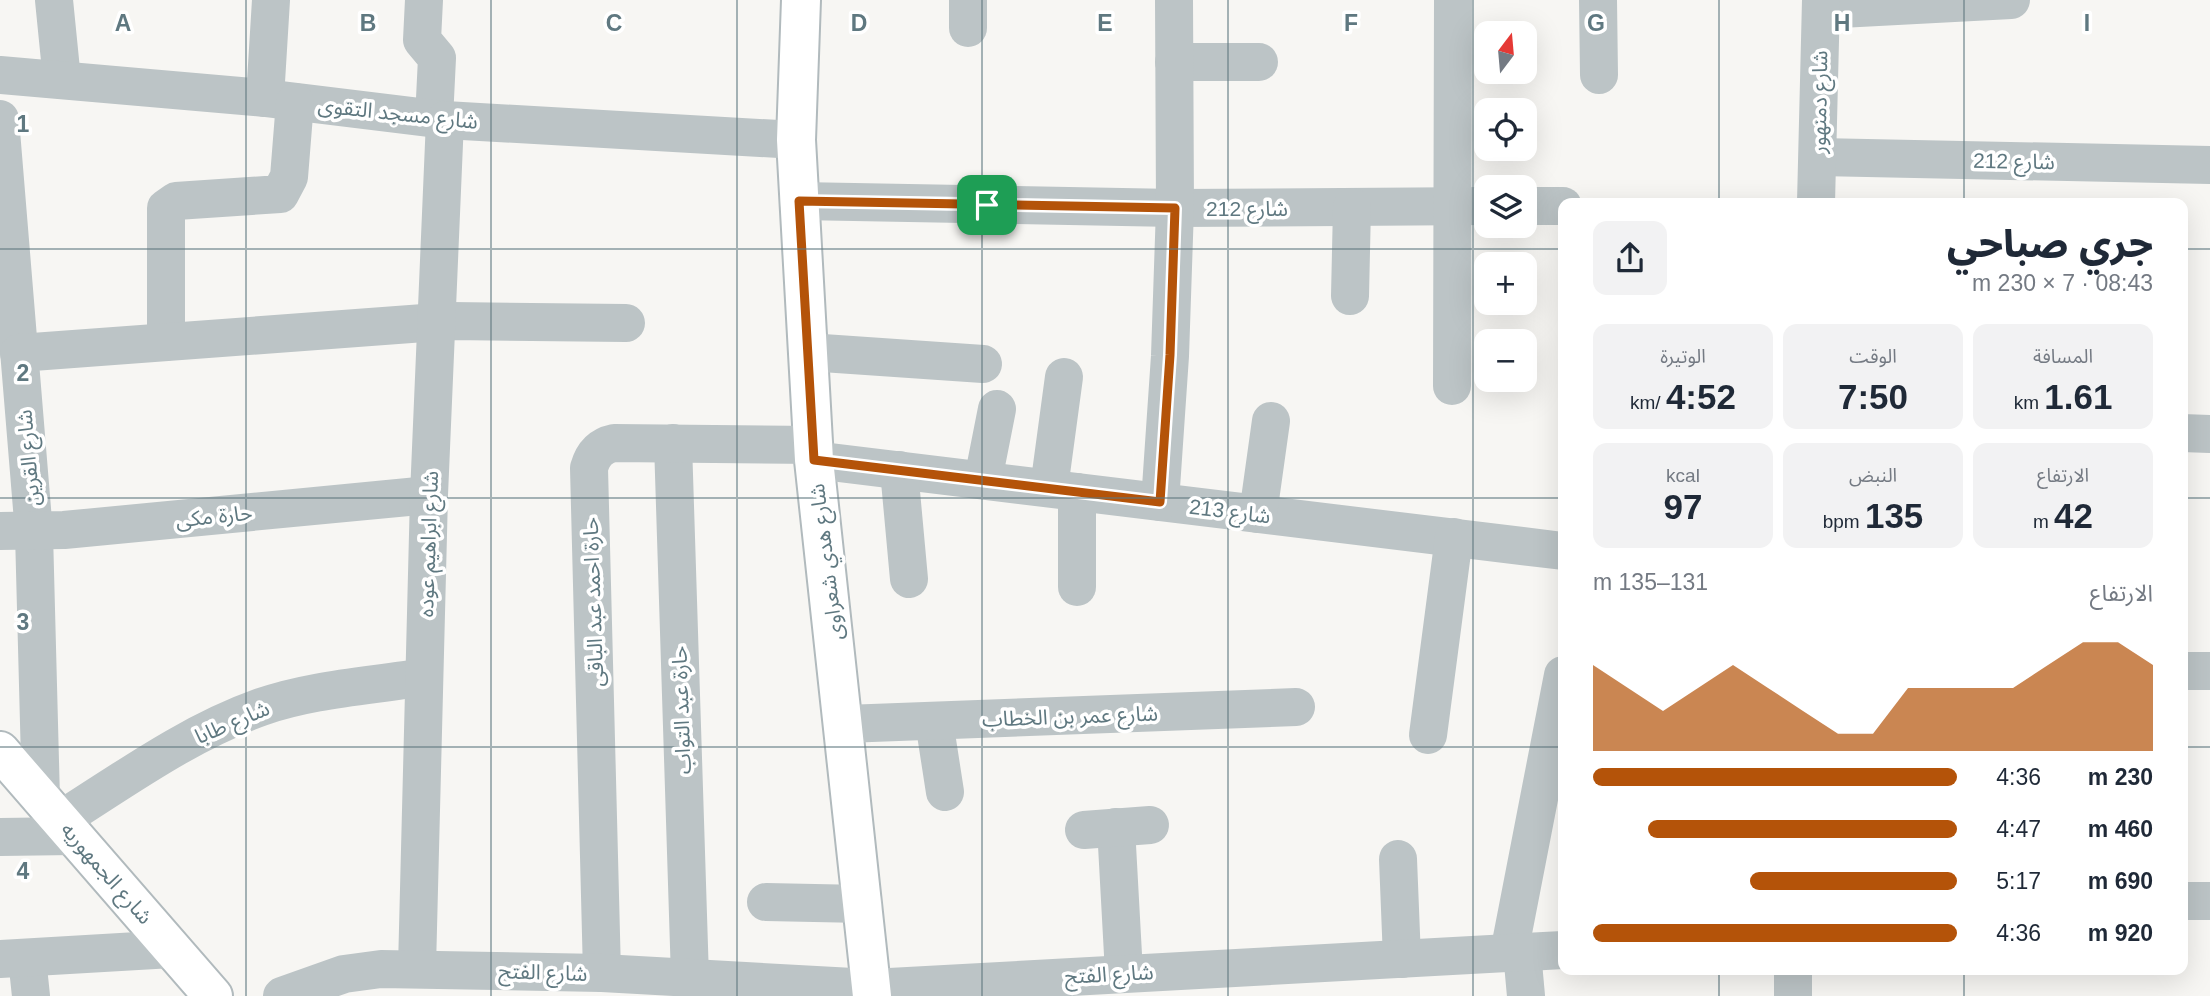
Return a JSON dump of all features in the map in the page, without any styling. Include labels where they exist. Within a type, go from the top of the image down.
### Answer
[{"type":"street","points":[[54,0],[62,80]]},
{"type":"street","points":[[166,342],[166,208],[176,201],[280,194],[289,177],[271,0]]},
{"type":"street","name":"شارع ابراهيم عوده","points":[[417,968],[439,119],[436,58],[422,40],[424,0]]},
{"type":"street","name":"شارع هدي شعراوى","points":[[801,0],[796,140],[814,452],[845,724],[871,992]]},
{"type":"street","points":[[1160,502],[1170,355],[1175,208],[1174,0]]},
{"type":"street","points":[[1452,386],[1470,206],[1453,0]]},
{"type":"street","points":[[1598,0],[1599,75]]},
{"type":"street","points":[[1821,5],[2011,0]]},
{"type":"street","name":"شارع دمنهور","points":[[1816,198],[1821,5]]},
{"type":"street","points":[[1174,62],[1259,62]]},
{"type":"street","name":"شارع مسجد التقوى","points":[[0,75],[280,100],[439,119],[796,140]]},
{"type":"street","name":"شارع القرين","points":[[0,119],[13,375],[17,532],[58,818]]},
{"type":"street","name":"شارع 212","points":[[1819,157],[2210,165]]},
{"type":"street","name":"شارع 212","points":[[799,201],[1175,208],[1470,206]]},
{"type":"street","points":[[1537,206],[1558,206]]},
{"type":"street","points":[[1350,296],[1352,207]]},
{"type":"street","points":[[13,375],[166,342],[435,322],[626,323]]},
{"type":"street","points":[[808,352],[983,364]]},
{"type":"street","points":[[1063,377],[1063,490],[1077,587]]},
{"type":"street","points":[[984,480],[997,409]]},
{"type":"street","points":[[1258,514],[1271,421]]},
{"type":"street","points":[[2188,433],[2210,434]]},
{"type":"street","name":"حارة احمد عبد الباقى","points":[[603,973],[589,468],[592,459],[605,445],[673,443],[814,452]]},
{"type":"street","name":"حارة عبد التواب","points":[[673,443],[690,978]]},
{"type":"street","name":"شارع 213","points":[[814,452],[899,470],[1558,550]]},
{"type":"street","points":[[899,470],[909,579]]},
{"type":"street","name":"حارة مكى","points":[[17,532],[429,495]]},
{"type":"street","points":[[1428,735],[1454,537]]},
{"type":"street","points":[[2188,671],[2210,671]]},
{"type":"street","name":"شارع طابا","points":[[58,818],[171,750],[231,719],[296,697],[424,677]]},
{"type":"street","points":[[1526,996],[1516,953],[1558,705]]},
{"type":"street","name":"شارع عمر بن الخطاب","points":[[845,724],[1296,707]]},
{"type":"street","points":[[934,721],[945,792]]},
{"type":"street","name":"شارع الجمهوريه","points":[[0,752],[213,996]]},
{"type":"street","points":[[0,837],[58,818]]},
{"type":"street","points":[[1117,827],[1124,973]]},
{"type":"street","points":[[1398,859],[1402,959]]},
{"type":"street","points":[[2188,901],[2210,901]]},
{"type":"street","points":[[766,902],[863,904]]},
{"type":"street","points":[[31,996],[14,958],[172,949]]},
{"type":"street","name":"شارع الفتح","points":[[282,996],[344,974],[417,968],[603,973],[690,978],[735,988],[871,992],[1021,988],[1124,973],[1279,981],[1402,959],[1558,950]]},
{"type":"street","points":[[1793,975],[1793,996]]},
{"type":"route","points":[[799,201],[987,205],[1175,208],[1170,355],[1160,502],[814,460],[799,201]]}]
